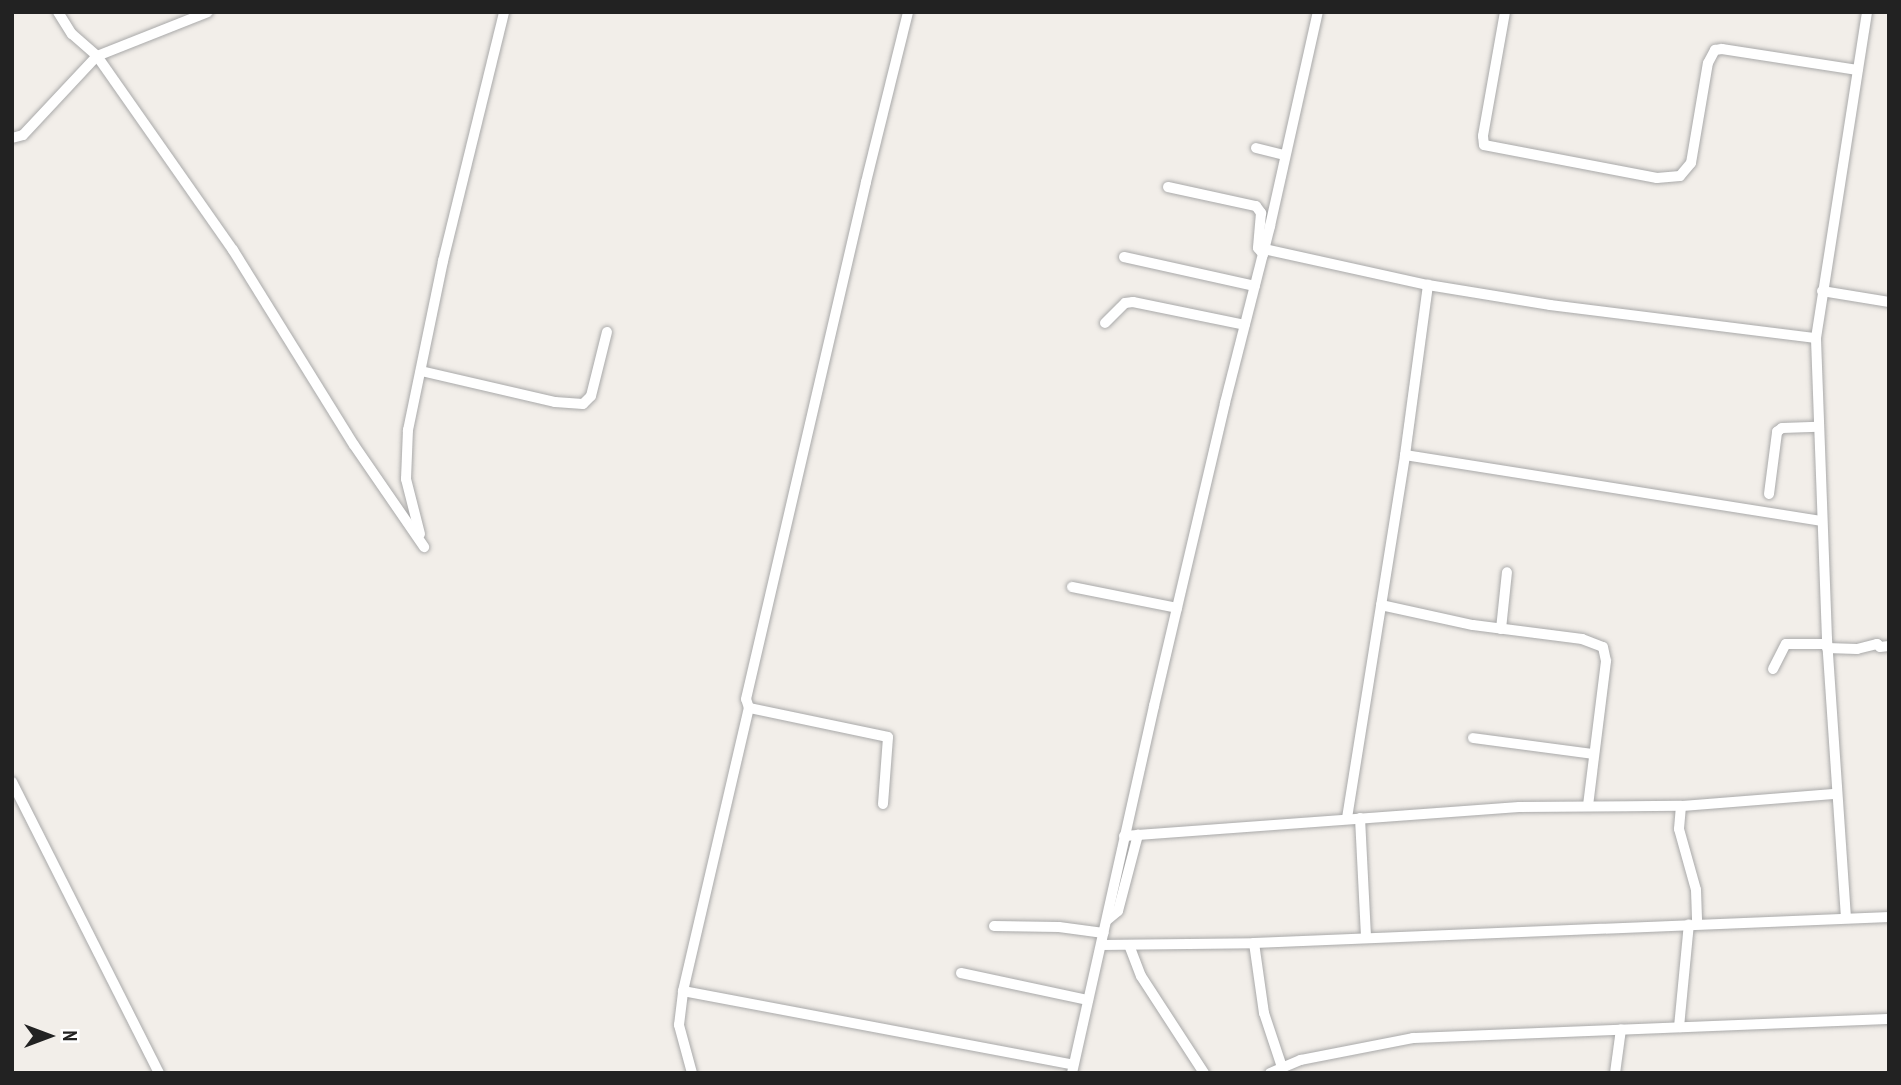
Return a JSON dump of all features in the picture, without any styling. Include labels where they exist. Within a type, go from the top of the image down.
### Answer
[{"type":"street","points":[[58,12],[85,48],[97,57],[233,250],[354,445],[424,547],[406,479],[408,430],[443,261],[504,12]]},
{"type":"street","points":[[12,138],[23,135],[97,57],[208,12]]},
{"type":"street","points":[[692,1073],[679,1026],[683,991],[749,708],[746,699],[752,665],[908,12]]},
{"type":"street","points":[[683,991],[1072,1069],[1177,608],[1264,252],[1318,12]]},
{"type":"street","points":[[1505,12],[1483,136],[1484,145],[1657,178],[1681,176],[1691,163],[1708,63],[1714,50],[1857,70]]},
{"type":"street","points":[[1846,918],[1835,794],[1827,646],[1816,338],[1867,12]]},
{"type":"street","points":[[1256,148],[1285,155]]},
{"type":"street","points":[[1168,187],[1256,206],[1261,213],[1258,248],[1264,252],[1429,285],[1558,306],[1816,338]]},
{"type":"street","points":[[1124,257],[1255,286]]},
{"type":"street","points":[[1347,818],[1405,456],[1429,285]]},
{"type":"street","points":[[1822,291],[1889,302]]},
{"type":"street","points":[[1105,323],[1125,303],[1133,302],[1245,325]]},
{"type":"street","points":[[421,371],[555,402],[583,404],[591,396],[607,332]]},
{"type":"street","points":[[1769,494],[1777,432],[1783,428],[1818,427]]},
{"type":"street","points":[[1405,456],[1821,521]]},
{"type":"street","points":[[1502,629],[1507,572]]},
{"type":"street","points":[[1072,587],[1177,608]]},
{"type":"street","points":[[1381,604],[1502,629],[1582,639],[1604,647],[1605,661],[1588,806]]},
{"type":"street","points":[[1773,669],[1786,644],[1857,649],[1877,644],[1880,647],[1889,646]]},
{"type":"street","points":[[749,708],[888,737],[890,742],[883,804]]},
{"type":"street","points":[[1473,738],[1593,754]]},
{"type":"street","points":[[12,782],[159,1073]]},
{"type":"street","points":[[1124,836],[1360,817],[1588,806],[1681,806],[1835,794]]},
{"type":"street","points":[[1679,1027],[1696,890],[1679,829],[1681,806]]},
{"type":"street","points":[[1360,817],[1366,938]]},
{"type":"street","points":[[1107,920],[1118,911],[1138,835]]},
{"type":"street","points":[[1101,945],[1254,943],[1889,917]]},
{"type":"street","points":[[994,926],[1059,927],[1104,933]]},
{"type":"street","points":[[1254,943],[1265,1013],[1282,1067]]},
{"type":"street","points":[[1129,945],[1141,976],[1204,1073]]},
{"type":"street","points":[[961,973],[1088,1000]]},
{"type":"street","points":[[1270,1073],[1282,1067],[1400,1039],[1889,1019]]},
{"type":"street","points":[[1615,1073],[1621,1029]]}]
